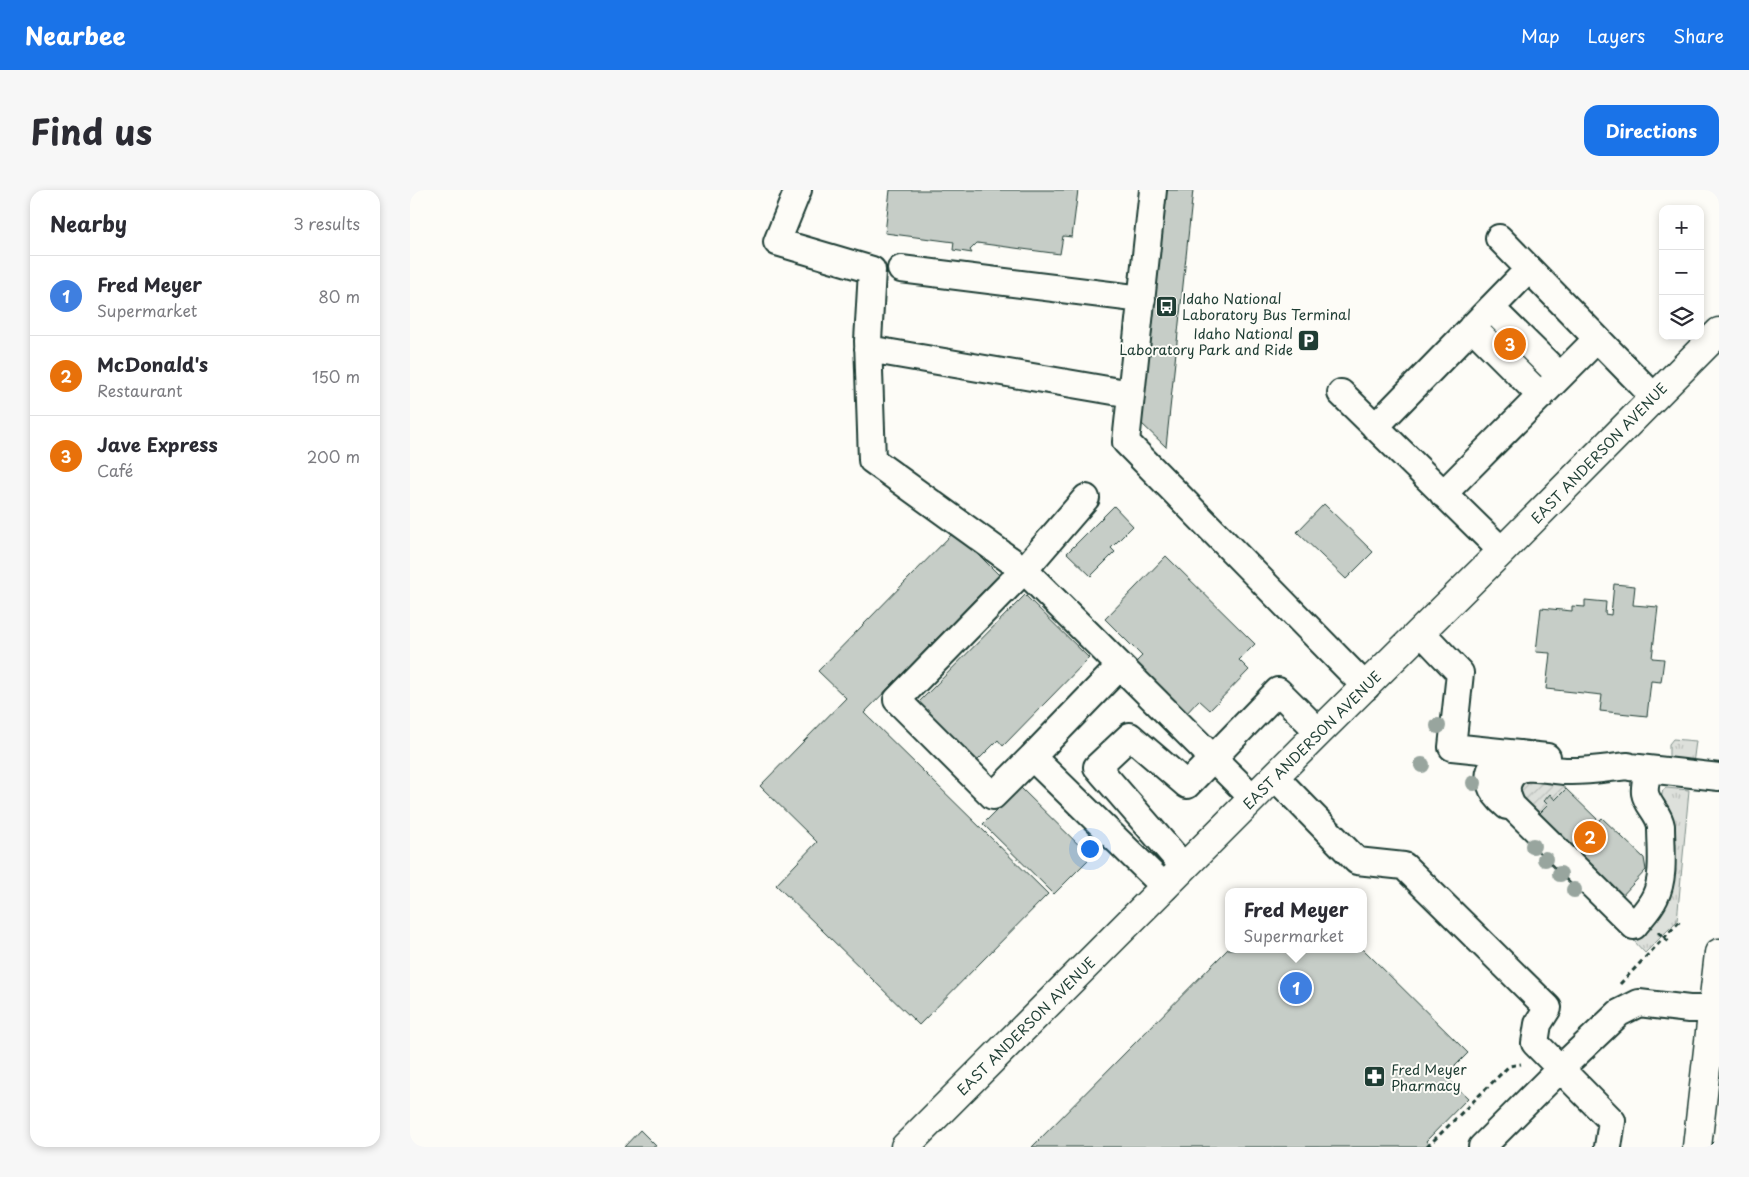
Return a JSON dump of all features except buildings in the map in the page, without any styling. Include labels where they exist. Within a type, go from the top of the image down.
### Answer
[{"type":"main road","name":"EAST ANDERSON AVENUE","points":[[905,1147],[1719,332]]},
{"type":"main road","points":[[1697,1147],[1719,953]]},
{"type":"lane","points":[[798,190],[777,242],[872,270],[868,349],[872,460],[1024,570],[1254,798]]},
{"type":"lane","points":[[1153,190],[1126,442],[1366,687]]},
{"type":"lane","points":[[1499,238],[1654,397]]},
{"type":"lane","points":[[902,269],[1142,299]]},
{"type":"lane","points":[[1375,427],[1529,269]]},
{"type":"lane","points":[[1491,308],[1560,376]]},
{"type":"lane","points":[[1472,328],[1541,396]]},
{"type":"lane","points":[[1443,494],[1597,339]]},
{"type":"lane","points":[[868,349],[1131,394]]},
{"type":"lane","points":[[1341,394],[1502,551]]},
{"type":"lane","points":[[1086,498],[1024,570],[897,700],[993,796],[1120,666]]},
{"type":"lane","points":[[1421,632],[1460,673],[1452,747],[1719,777]]},
{"type":"lane","points":[[1184,867],[1097,767],[1130,736],[1187,785],[1278,691],[1319,732]]},
{"type":"lane","points":[[1522,754],[1501,759],[1490,772],[1490,782],[1492,792],[1530,823]]},
{"type":"lane","points":[[1032,757],[1165,887]]},
{"type":"lane","points":[[1530,768],[1566,772],[1638,768],[1647,798],[1660,818],[1661,875],[1656,896],[1634,926],[1512,806],[1507,796],[1507,783],[1512,775],[1519,770],[1530,768]]},
{"type":"lane","points":[[1275,777],[1357,861],[1404,866],[1548,1008],[1538,1024],[1535,1043],[1612,1121],[1608,1147]]},
{"type":"lane","points":[[1482,1147],[1560,1068],[1619,1013],[1639,1003],[1689,1009],[1712,1009]]},
{"type":"path","points":[[1427,1147],[1509,1066],[1527,1064]]},
{"type":"green space","points":[[1673,739],[1696,741],[1693,764],[1672,762],[1669,758],[1669,744]]},
{"type":"green space","points":[[1555,779],[1566,789],[1555,800],[1550,795],[1544,801],[1548,805],[1535,818],[1514,787],[1516,781]]},
{"type":"green space","points":[[1666,788],[1689,790],[1677,921],[1645,953],[1634,941],[1657,918],[1661,798],[1663,790]]},
{"type":"place","name":"Idaho National Laboratory Bus Terminal","points":[[1166,306]]},
{"type":"place","name":"Idaho National Laboratory Park and Ride","points":[[1309,341]]},
{"type":"place","name":"Jave Express","points":[[1510,344]]},
{"type":"place","name":"McDonald's","points":[[1590,837]]},
{"type":"place","name":"Fred Meyer","points":[[1296,988]]},
{"type":"place","name":"Fred Meyer Pharmacy","points":[[1375,1077]]}]
